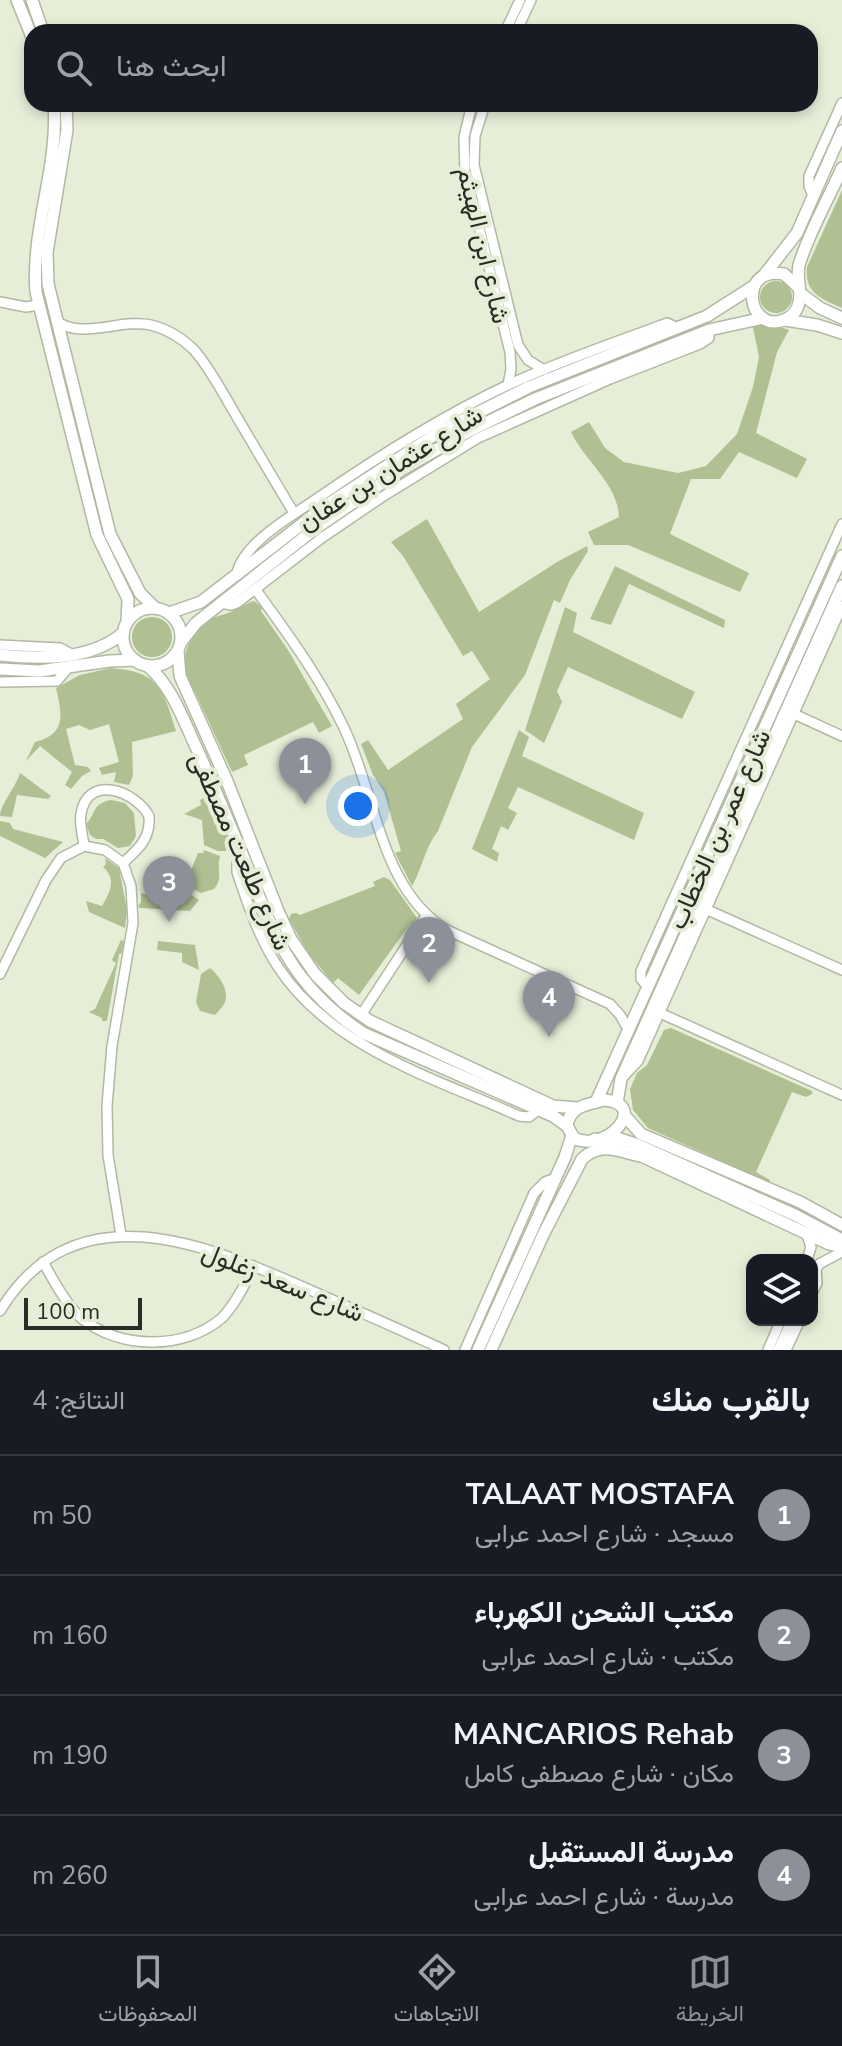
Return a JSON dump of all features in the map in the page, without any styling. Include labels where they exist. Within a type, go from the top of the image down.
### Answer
[{"type":"street","points":[[17,0],[27,24]]},
{"type":"street","points":[[32,0],[40,24]]},
{"type":"street","points":[[516,24],[520,0]]},
{"type":"street","points":[[512,24],[531,0]]},
{"type":"street","points":[[813,196],[809,176],[842,103]]},
{"type":"street","points":[[0,655],[25,658],[73,655],[107,644],[125,628],[144,609],[155,608],[169,613],[179,626],[179,646],[165,663],[148,666],[135,660],[125,648],[125,628],[128,599],[97,535],[39,305],[36,252],[53,141],[54,112]]},
{"type":"street","points":[[66,112],[67,130],[47,252],[48,284],[110,534],[140,593],[155,608]]},
{"type":"street","name":"شارع ابن الهيثم","points":[[470,112],[464,137],[465,171],[510,352],[508,385]]},
{"type":"street","name":"شارع ابن الهيثم","points":[[482,112],[475,136],[474,165],[518,345],[528,360],[544,370]]},
{"type":"street","points":[[842,131],[797,233],[754,286],[752,293],[753,307],[763,318],[817,325],[842,333]]},
{"type":"street","points":[[785,320],[799,306],[798,268],[842,168]]},
{"type":"street","points":[[764,276],[784,274],[820,308],[842,318]]},
{"type":"street","name":"شارع عثمان بن عفان","points":[[169,613],[201,602],[318,510],[406,452],[529,387],[716,311],[754,286]]},
{"type":"street","points":[[0,302],[26,307],[39,305]]},
{"type":"street","name":"شارع عثمان بن عفان","points":[[179,646],[196,623],[316,528],[390,477],[469,431],[535,399],[709,330],[763,318]]},
{"type":"street","points":[[56,319],[67,328],[81,330],[126,323],[149,325],[171,333],[192,348],[294,513]]},
{"type":"street","points":[[237,573],[248,551],[294,513],[412,436],[508,385],[544,370],[667,323],[678,328]]},
{"type":"street","points":[[62,350],[81,330]]},
{"type":"street","points":[[220,603],[234,605],[335,529],[478,438],[597,385],[700,344],[709,338],[709,330]]},
{"type":"street","points":[[529,387],[535,399]]},
{"type":"street","points":[[648,987],[641,979],[641,971],[842,524]]},
{"type":"street","name":"شارع عمر بن الخطاب","points":[[617,1103],[621,1079],[702,908],[759,755],[842,556]]},
{"type":"street","name":"شارع عمر بن الخطاب","points":[[596,1102],[648,987],[842,586]]},
{"type":"street","points":[[256,590],[308,665],[345,730],[397,876],[411,900],[426,916],[447,930],[610,1004],[629,1031]]},
{"type":"street","points":[[621,1079],[638,1061],[702,908],[842,606]]},
{"type":"street","points":[[0,645],[60,648],[73,655]]},
{"type":"street","name":"شارع طلعت مصطفى","points":[[179,646],[180,676],[291,939],[305,962],[324,985],[361,1015],[538,1110],[570,1131]]},
{"type":"street","points":[[0,669],[39,671],[135,660]]},
{"type":"street","name":"شارع طلعت مصطفى","points":[[148,666],[164,682],[174,700],[274,935],[292,966],[315,994],[363,1033],[553,1106],[577,1108]]},
{"type":"street","points":[[0,682],[57,681],[68,668]]},
{"type":"street","points":[[794,714],[842,736]]},
{"type":"street","points":[[84,846],[80,817],[90,797],[104,790],[131,796],[149,816],[149,832],[142,846],[123,863]]},
{"type":"street","points":[[0,974],[53,868],[61,858],[84,846],[105,850],[123,863],[131,886],[133,923],[112,1046],[107,1106],[108,1155],[121,1235]]},
{"type":"street","points":[[242,855],[237,863],[237,872],[265,945],[292,987],[326,1021],[371,1049],[519,1116],[529,1117],[538,1110]]},
{"type":"street","points":[[702,908],[842,970]]},
{"type":"street","points":[[361,1015],[426,916]]},
{"type":"street","points":[[660,1013],[842,1095]]},
{"type":"street","points":[[478,1350],[556,1178],[570,1131],[571,1113],[577,1108],[609,1100],[617,1103],[641,1134],[810,1206],[842,1225]]},
{"type":"street","points":[[570,1131],[585,1142],[618,1130],[624,1115]]},
{"type":"street","points":[[601,1137],[842,1249]]},
{"type":"street","points":[[601,1137],[638,1145],[842,1240]]},
{"type":"street","points":[[491,1350],[543,1235],[582,1159],[592,1151],[603,1148],[640,1156]]},
{"type":"street","points":[[465,1350],[534,1193],[545,1182],[556,1178]]},
{"type":"street","points":[[806,1232],[811,1247],[809,1254]]},
{"type":"street","name":"شارع سعد زغلول","points":[[0,1311],[23,1278],[43,1262],[82,1244],[121,1235],[175,1241],[254,1266],[444,1350]]},
{"type":"street","points":[[818,1268],[824,1260],[842,1249]]},
{"type":"street","points":[[43,1262],[70,1306],[82,1318],[121,1340],[153,1347],[185,1342],[220,1321],[232,1307],[254,1266]]},
{"type":"street","points":[[768,1350],[778,1326]]},
{"type":"street","points":[[778,1350],[789,1326]]},
{"type":"street","points":[[786,1350],[797,1326]]},
{"type":"green space","points":[[842,190],[842,308],[811,289],[807,267]]},
{"type":"green space","points":[[776,281],[787,286],[792,297],[787,308],[776,313],[765,308],[760,297],[765,286]]},
{"type":"green space","points":[[751,317],[789,330],[777,352],[756,433],[807,459],[797,478],[739,452],[720,479],[691,479],[670,534],[749,573],[740,592],[628,545],[594,545],[588,532],[619,517],[617,505],[607,483],[571,432],[589,422],[605,448],[624,462],[678,473],[706,466],[737,434],[753,387],[759,357]]},
{"type":"green space","points":[[427,519],[479,612],[557,562],[587,546],[588,551],[560,603],[554,600],[525,675],[472,747],[412,886],[395,853],[401,851],[384,792],[373,775],[361,744],[368,740],[388,770],[463,719],[456,704],[490,679],[472,651],[463,656],[403,556],[391,542]]},
{"type":"green space","points":[[615,566],[725,620],[724,628],[629,584],[611,625],[590,619]]},
{"type":"green space","points":[[254,601],[262,607],[261,611],[288,650],[332,726],[319,733],[313,722],[244,755],[248,765],[232,772],[189,685],[184,665],[193,634],[200,626],[207,620]]},
{"type":"green space","points":[[565,607],[577,613],[573,632],[695,692],[682,719],[568,667],[557,691],[562,702],[544,743],[525,730]]},
{"type":"green space","points":[[152,617],[166,623],[172,637],[166,651],[152,657],[138,651],[132,637],[138,623]]},
{"type":"green space","points":[[111,668],[140,673],[157,685],[176,731],[132,742],[133,776],[129,785],[114,782],[116,772],[102,775],[99,768],[119,762],[109,724],[90,730],[79,725],[66,729],[75,765],[88,767],[91,771],[71,789],[65,785],[72,772],[40,746],[26,761],[35,742],[53,734],[60,722],[56,688],[80,675]]},
{"type":"green space","points":[[519,730],[529,737],[522,756],[644,813],[634,840],[518,787],[508,808],[517,813],[508,830],[501,826],[492,849],[499,853],[497,862],[472,849]]},
{"type":"green space","points":[[20,773],[51,796],[48,799],[17,795],[12,817],[0,816],[3,807]]},
{"type":"green space","points":[[208,796],[228,836],[228,851],[218,851],[204,845],[202,820],[184,814],[201,805],[200,800]]},
{"type":"green space","points":[[111,800],[125,803],[134,813],[136,836],[130,846],[118,848],[90,835],[86,824],[97,806]]},
{"type":"green space","points":[[0,821],[10,823],[13,829],[63,842],[45,858],[0,836]]},
{"type":"green space","points":[[204,850],[220,856],[219,877],[214,889],[201,893],[185,885],[198,853]]},
{"type":"green space","points":[[105,858],[119,868],[127,910],[125,928],[89,912],[86,901],[102,906],[110,891],[110,876],[103,867]]},
{"type":"green space","points":[[384,877],[390,880],[417,918],[359,995],[338,978],[333,983],[308,953],[289,919],[291,914],[300,915],[375,886],[373,882]]},
{"type":"green space","points":[[141,893],[179,902],[182,895],[189,893],[199,900],[190,911],[140,908]]},
{"type":"green space","points":[[121,940],[124,941],[122,953],[119,954],[107,1021],[102,1021],[102,1018],[89,1012],[95,1009],[116,963],[112,960]]},
{"type":"green space","points":[[158,941],[195,945],[199,970],[182,962],[182,953],[157,950]]},
{"type":"green space","points":[[210,968],[220,979],[226,994],[224,1004],[215,1015],[200,1011],[196,1002],[201,974]]},
{"type":"green space","points":[[671,1028],[812,1091],[806,1097],[792,1092],[756,1172],[770,1183],[648,1128],[633,1110],[630,1089],[637,1073],[647,1065],[664,1030]]},
{"type":"place","name":"TALAAT MOSTAFA","points":[[305,804]]},
{"type":"place","name":"MANCARIOS Rehab","points":[[169,922]]},
{"type":"place","name":"مكتب الشحن الكهرباء","points":[[429,983]]},
{"type":"place","name":"مدرسة المستقبل","points":[[549,1037]]}]
